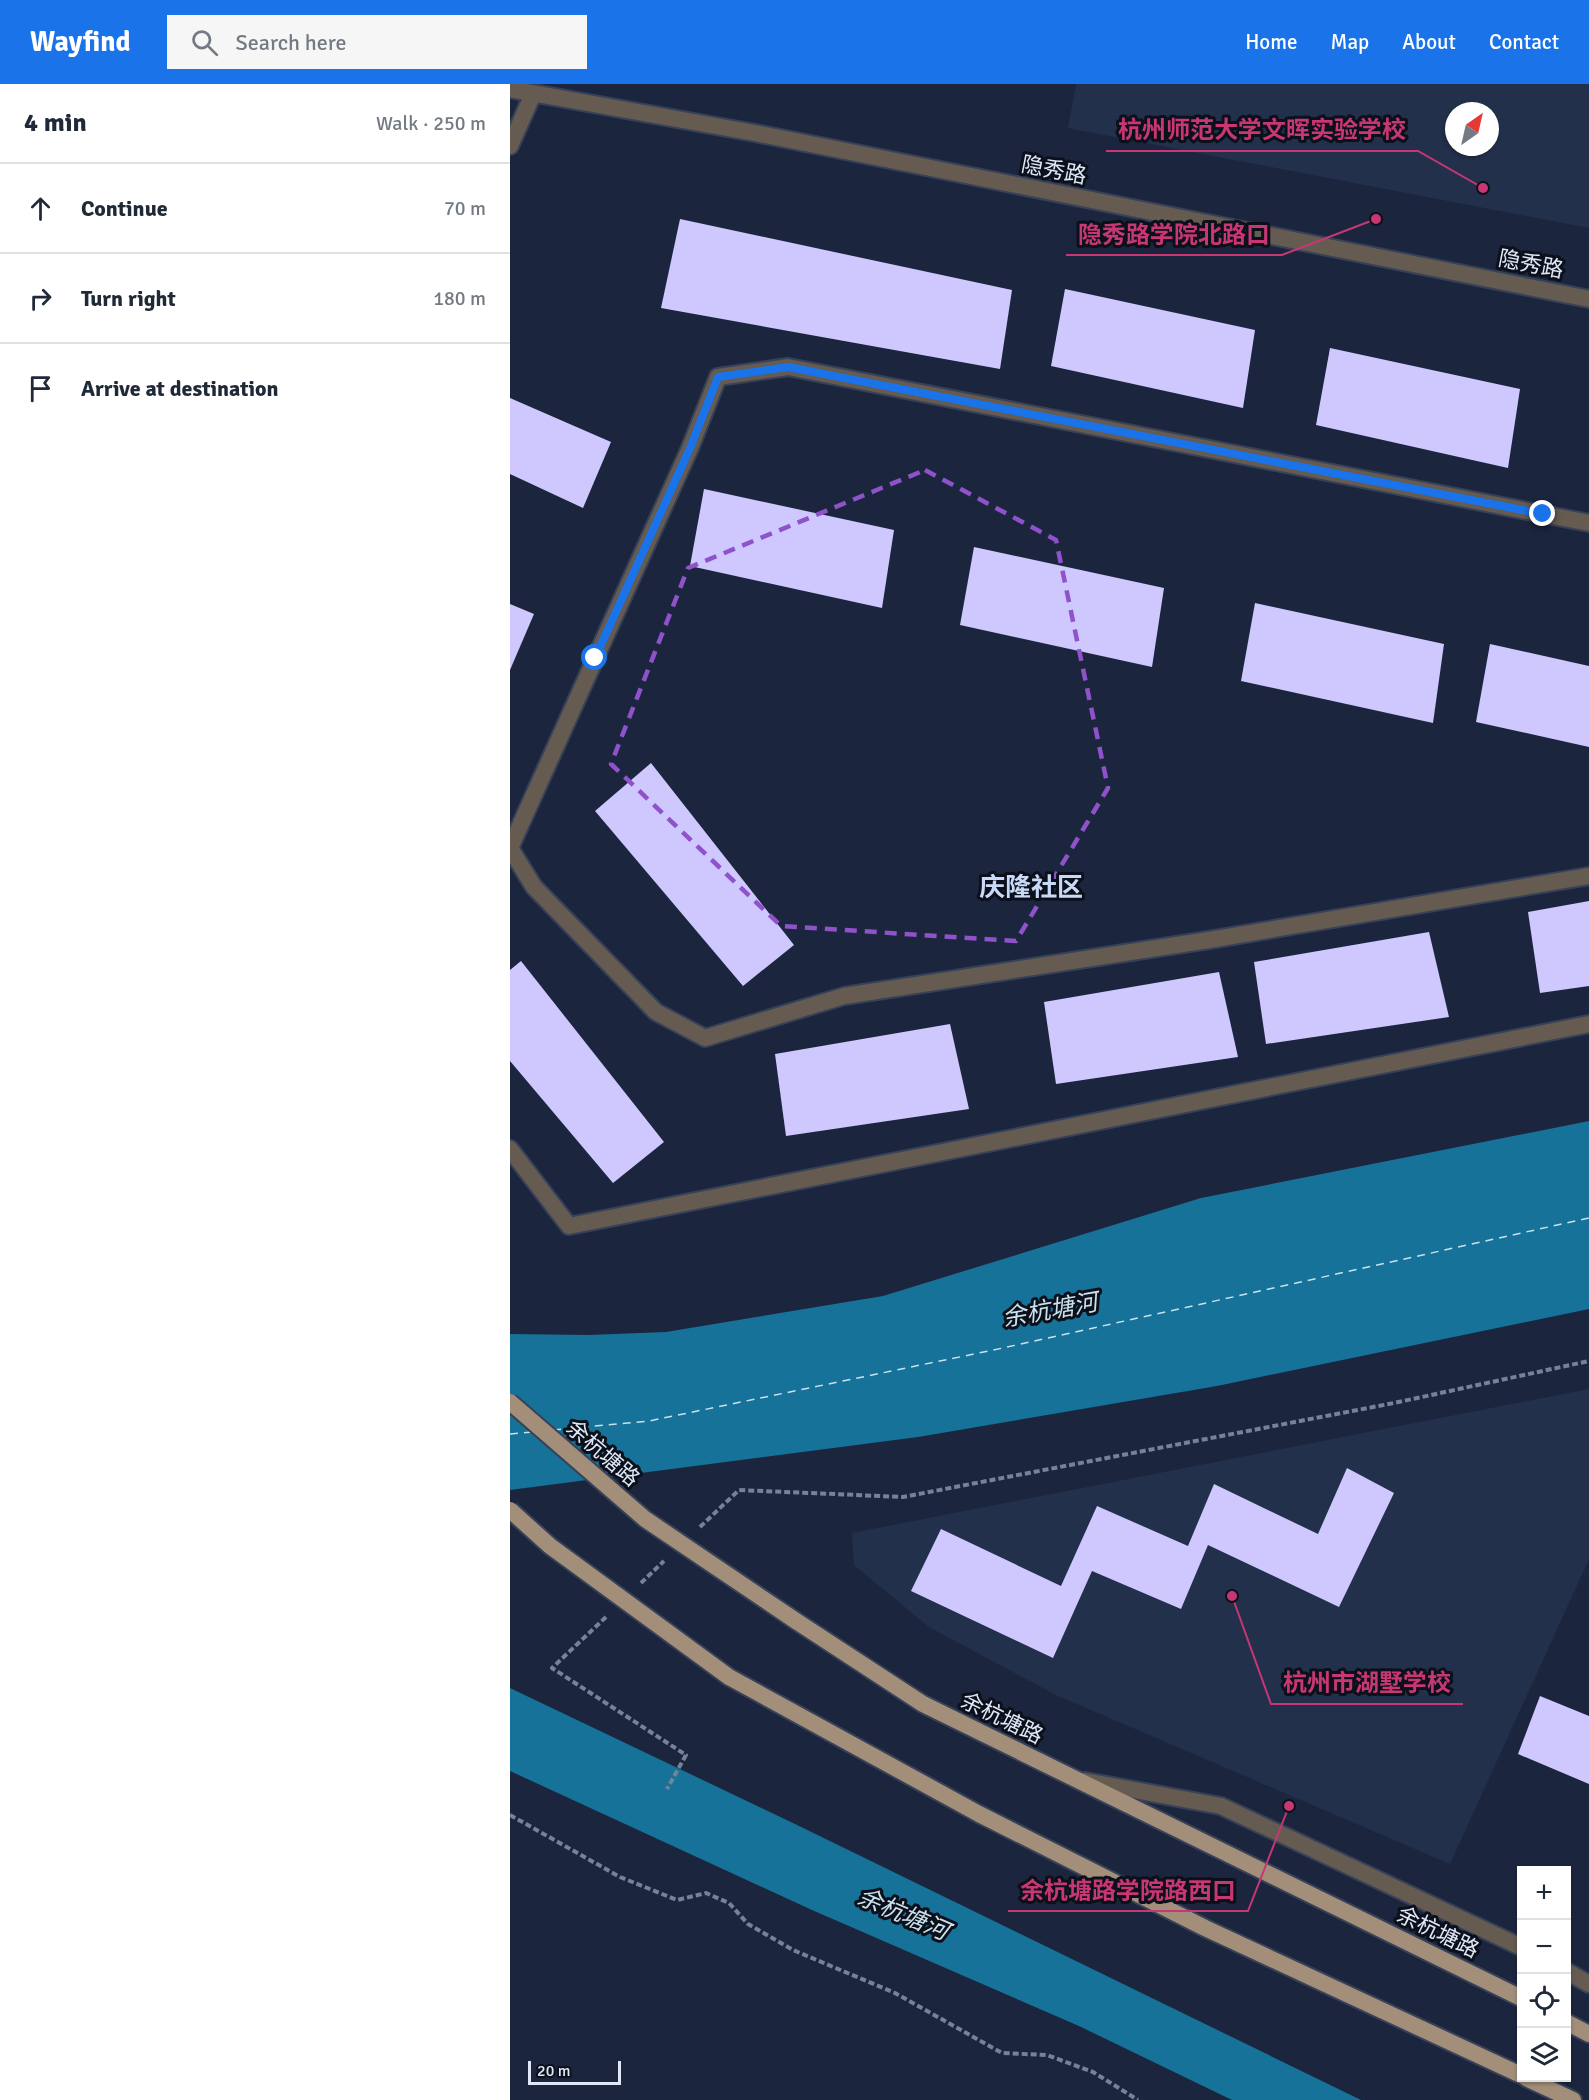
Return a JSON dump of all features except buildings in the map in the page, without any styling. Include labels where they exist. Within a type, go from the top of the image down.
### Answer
[{"type":"main road","name":"余杭塘路","points":[[510,1402],[645,1519],[923,1704],[1517,1996]]},
{"type":"main road","points":[[510,1510],[550,1546],[729,1677],[989,1820],[1206,1928],[1517,2073]]},
{"type":"main road","points":[[1571,2025],[1589,2034]]},
{"type":"main road","points":[[1535,2082],[1573,2100]]},
{"type":"street","name":"隐秀路","points":[[510,88],[755,133],[1589,299]]},
{"type":"street","points":[[510,146],[533,94]]},
{"type":"street","points":[[1589,523],[788,367],[718,377],[690,448],[510,848],[534,887],[656,1012],[705,1038],[844,996],[1209,940],[1589,876]]},
{"type":"street","points":[[510,1149],[569,1226],[1589,1024]]},
{"type":"street","points":[[1074,1778],[1221,1806],[1517,1945]]},
{"type":"street","points":[[1571,1974],[1589,1984]]},
{"type":"path","points":[[696,1531],[739,1490],[903,1497],[1394,1403],[1589,1360]]},
{"type":"path","points":[[637,1587],[671,1555]]},
{"type":"path","points":[[612,1611],[552,1668],[686,1755],[667,1789]]},
{"type":"path","points":[[510,1815],[620,1877],[667,1896],[677,1900],[706,1893],[729,1903],[748,1924],[793,1950],[895,1993],[1002,2053],[1047,2055],[1093,2072],[1138,2100]]},
{"type":"highlighted area","points":[[925,470],[1056,540],[1108,788],[1016,941],[781,926],[611,764],[688,568]]},
{"type":"shaded area","points":[[1076,84],[1589,84],[1589,228],[1068,128]]},
{"type":"shaded area","points":[[1589,1389],[1589,1559],[1450,1864],[1056,1695],[929,1627],[854,1565],[852,1533]]},
{"type":"water","name":"余杭塘河","points":[[1589,1121],[1589,1309],[1217,1386],[918,1437],[510,1490],[510,1334],[589,1335],[666,1332],[883,1296],[1201,1198]]},
{"type":"water","name":"余杭塘河","points":[[510,1688],[1361,2100],[1232,2100],[1079,2026],[812,1910],[510,1771]]},
{"type":"ferry route","points":[[553,1430],[649,1421],[1003,1348],[1589,1218]]},
{"type":"ferry route","points":[[510,1434],[533,1432]]},
{"type":"place","name":"杭州师范大学文晖实验学校","points":[[1483,188]]},
{"type":"place","name":"隐秀路学院北路口","points":[[1376,219]]},
{"type":"place","name":"杭州市湖墅学校","points":[[1232,1596]]},
{"type":"place","name":"余杭塘路学院路西口","points":[[1289,1806]]},
{"type":"district","name":"庆隆社区","points":[[1031,888]]},
{"type":"route","points":[[595,658],[690,448],[718,377],[788,367],[1543,514]]}]
